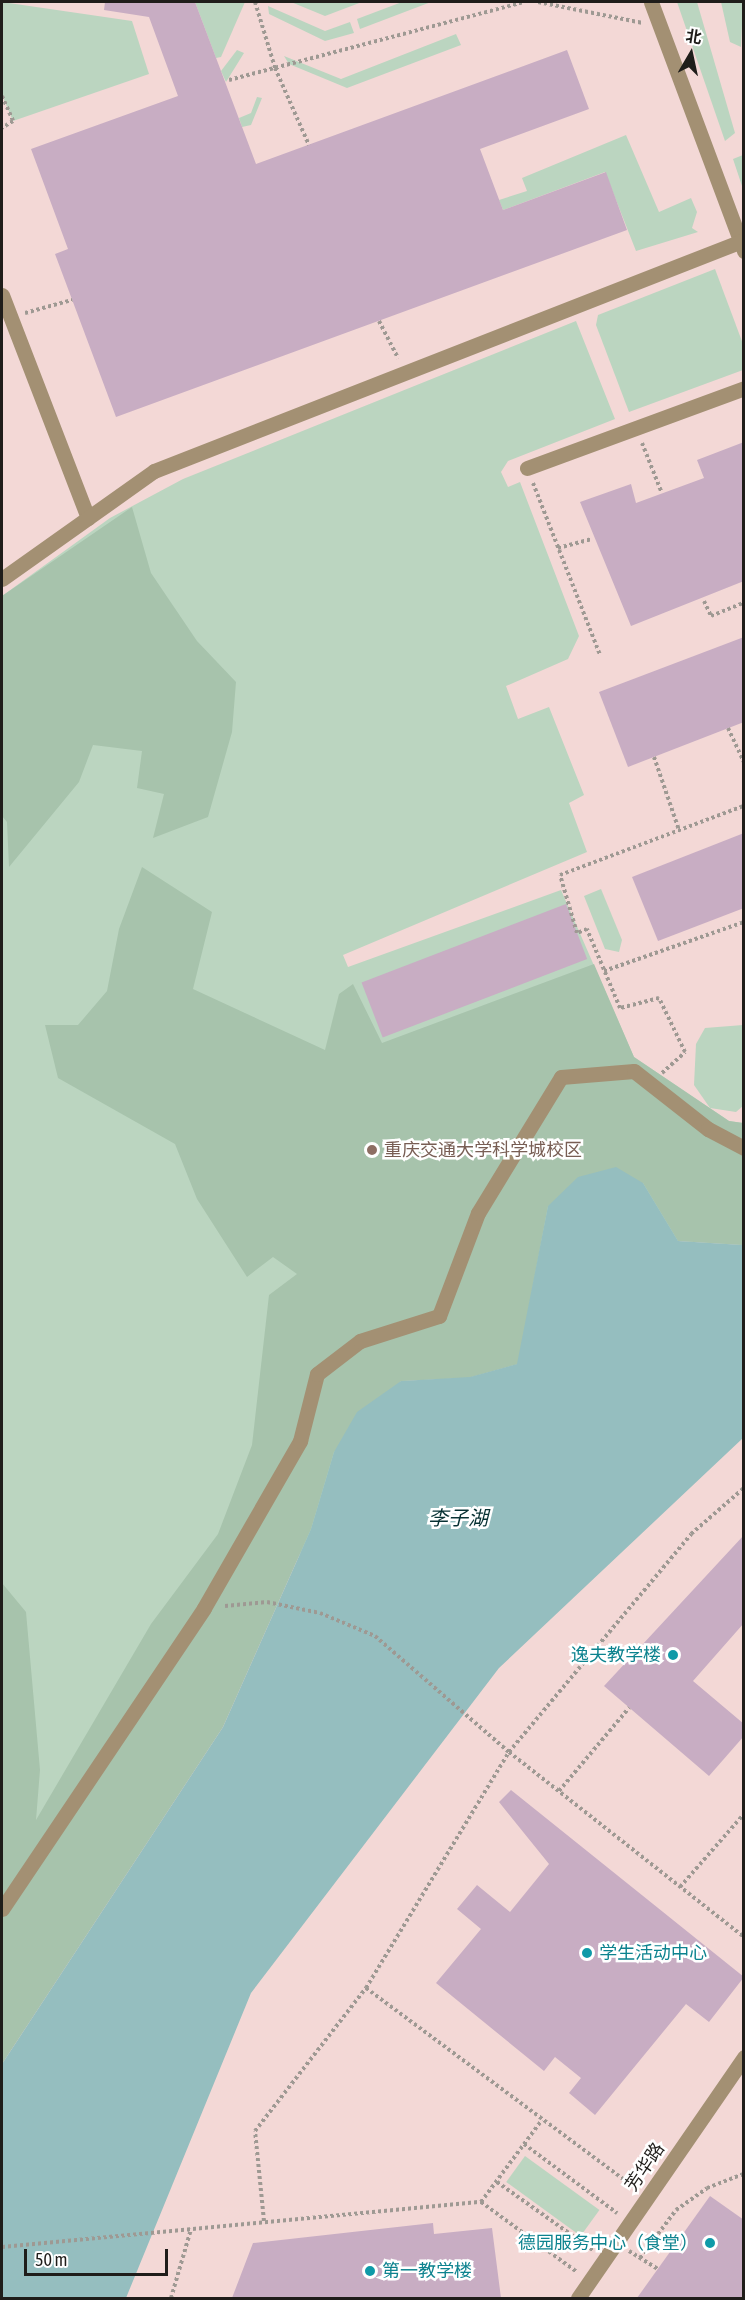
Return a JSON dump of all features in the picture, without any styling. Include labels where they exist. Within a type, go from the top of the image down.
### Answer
[{"type":"street","points":[[2,579],[154,471],[405,372],[742,244],[651,2]]},
{"type":"street","points":[[2,295],[88,518]]},
{"type":"street","points":[[527,468],[744,388]]},
{"type":"street","points":[[2,1910],[204,1608],[300,1441],[317,1374],[360,1341],[439,1316],[478,1213],[561,1077],[634,1071],[708,1129],[744,1148]]},
{"type":"street","name":"芳华路","points":[[578,2298],[744,2057]]},
{"type":"path","points":[[255,2],[275,68],[309,145]]},
{"type":"path","points":[[230,80],[524,2]]},
{"type":"path","points":[[538,2],[660,27]]},
{"type":"path","points":[[2,96],[14,120],[2,128]]},
{"type":"path","points":[[10,317],[72,300]]},
{"type":"path","points":[[379,321],[405,372]]},
{"type":"path","points":[[636,428],[661,491]]},
{"type":"path","points":[[527,468],[600,655]]},
{"type":"path","points":[[558,548],[591,539]]},
{"type":"path","points":[[704,601],[711,616],[744,603]]},
{"type":"path","points":[[728,728],[744,762]]},
{"type":"path","points":[[654,757],[679,830]]},
{"type":"path","points":[[651,1084],[685,1052],[659,998],[620,1008],[587,929],[577,933],[560,875],[744,806]]},
{"type":"path","points":[[604,970],[744,922]]},
{"type":"path","points":[[264,2222],[255,2131],[366,1988],[509,1752],[691,1534],[744,1488]]},
{"type":"path","points":[[204,1608],[267,1602],[320,1613],[375,1636],[509,1752],[744,1937]]},
{"type":"path","points":[[559,1791],[629,1708]]},
{"type":"path","points":[[680,1887],[744,1814]]},
{"type":"path","points":[[366,1988],[647,2197]]},
{"type":"path","points":[[480,2202],[542,2120]]},
{"type":"path","points":[[524,2144],[630,2223]]},
{"type":"path","points":[[640,2258],[676,2210],[707,2188],[744,2174]]},
{"type":"path","points":[[496,2182],[605,2259]]},
{"type":"path","points":[[2,2247],[480,2202],[590,2281]]},
{"type":"path","points":[[171,2298],[191,2229]]},
{"type":"path","points":[[616,2243],[658,2269]]},
{"type":"shaded area","name":"重庆交通大学科学城校区","points":[[2,2],[743,2],[743,2298],[2,2298]]},
{"type":"green space","points":[[2,2],[132,21],[149,74],[13,121],[2,95]]},
{"type":"green space","points":[[195,2],[245,2],[221,57],[216,58]]},
{"type":"green space","points":[[291,2],[362,2],[325,16]]},
{"type":"green space","points":[[402,2],[431,2],[360,29],[357,19]]},
{"type":"green space","points":[[677,2],[697,2],[735,133],[725,141]]},
{"type":"green space","points":[[721,2],[743,2],[741,47],[730,42]]},
{"type":"green space","points":[[268,6],[325,31],[350,22],[354,33],[325,41],[269,14]]},
{"type":"green space","points":[[456,34],[461,45],[347,88],[289,64],[284,56],[341,79]]},
{"type":"green space","points":[[237,50],[244,53],[226,82],[221,71]]},
{"type":"green space","points":[[257,97],[262,98],[251,125],[242,127],[239,118],[251,113]]},
{"type":"green space","points":[[626,135],[659,212],[691,198],[697,212],[692,228],[698,232],[636,251],[605,172],[503,210],[499,200],[527,191],[522,178]]},
{"type":"green space","points":[[744,155],[743,189],[733,159]]},
{"type":"green space","points":[[715,269],[743,344],[743,370],[629,412],[596,325],[598,315]]},
{"type":"green space","points":[[576,321],[615,419],[508,461],[501,472],[508,487],[520,482],[579,636],[568,659],[506,686],[518,719],[549,707],[584,795],[569,803],[587,852],[343,955],[348,967],[561,890],[634,1057],[729,1121],[743,1123],[743,1245],[678,1241],[518,1364],[470,1377],[401,1381],[2,2064],[2,596],[110,518],[183,479]]},
{"type":"green space","points":[[132,507],[151,573],[197,641],[236,682],[232,732],[208,817],[153,838],[164,794],[137,788],[142,751],[93,745],[79,782],[9,867],[7,822],[2,816],[2,596]]},
{"type":"green space","points":[[142,867],[212,912],[193,989],[325,1050],[339,994],[353,984],[382,1043],[594,964],[634,1057],[729,1121],[743,1123],[743,1245],[678,1241],[643,1183],[548,1206],[518,1364],[468,1378],[401,1381],[334,1452],[311,1529],[223,1727],[2,2064],[2,1583],[26,1612],[40,1770],[36,1820],[151,1624],[218,1534],[252,1445],[269,1295],[297,1274],[273,1257],[247,1277],[197,1199],[175,1144],[58,1078],[45,1025],[78,1025],[107,991],[119,929]]},
{"type":"green space","points":[[601,889],[622,940],[619,952],[605,949],[584,896]]},
{"type":"green space","points":[[743,1025],[743,1106],[736,1112],[710,1108],[694,1085],[696,1044],[705,1028]]},
{"type":"green space","points":[[525,2156],[599,2210],[581,2236],[506,2182]]},
{"type":"water","name":"李子湖","points":[[616,1167],[643,1183],[678,1241],[743,1245],[743,1438],[499,1668],[251,1993],[126,2298],[2,2298],[2,2064],[223,1727],[311,1529],[334,1452],[357,1412],[401,1381],[470,1377],[517,1364],[548,1206],[578,1177]]},
{"type":"building","points":[[105,2],[195,2],[256,164],[567,50],[589,109],[480,149],[503,210],[606,172],[627,230],[116,417],[55,254],[68,249],[31,149],[178,96],[149,17],[104,10]]},
{"type":"building","points":[[744,442],[744,581],[631,626],[580,502],[631,484],[636,503],[704,478],[697,460]]},
{"type":"building","points":[[744,637],[744,722],[628,767],[599,692]]},
{"type":"building","points":[[744,833],[744,908],[658,941],[632,877]]},
{"type":"building","points":[[566,904],[587,959],[383,1038],[362,982]]},
{"type":"building","name":"逸夫教学楼","points":[[744,1535],[744,1623],[693,1681],[744,1724],[744,1736],[709,1776],[604,1686]]},
{"type":"building","name":"学生活动中心","points":[[511,1790],[744,1977],[709,2022],[686,2004],[595,2115],[569,2093],[581,2078],[555,2057],[544,2071],[436,1983],[481,1929],[457,1909],[477,1885],[510,1912],[549,1864],[499,1802]]},
{"type":"building","name":"德园服务中心（食堂）","points":[[710,2196],[744,2220],[744,2298],[637,2298]]},
{"type":"building","name":"第一教学楼","points":[[433,2223],[434,2234],[492,2228],[501,2298],[232,2298],[253,2243]]},
{"type":"place","name":"重庆交通大学科学城校区","points":[[372,1150]]},
{"type":"place","name":"逸夫教学楼","points":[[673,1655]]},
{"type":"place","name":"学生活动中心","points":[[587,1953]]},
{"type":"place","name":"德园服务中心（食堂）","points":[[710,2243]]},
{"type":"place","name":"第一教学楼","points":[[370,2271]]}]
